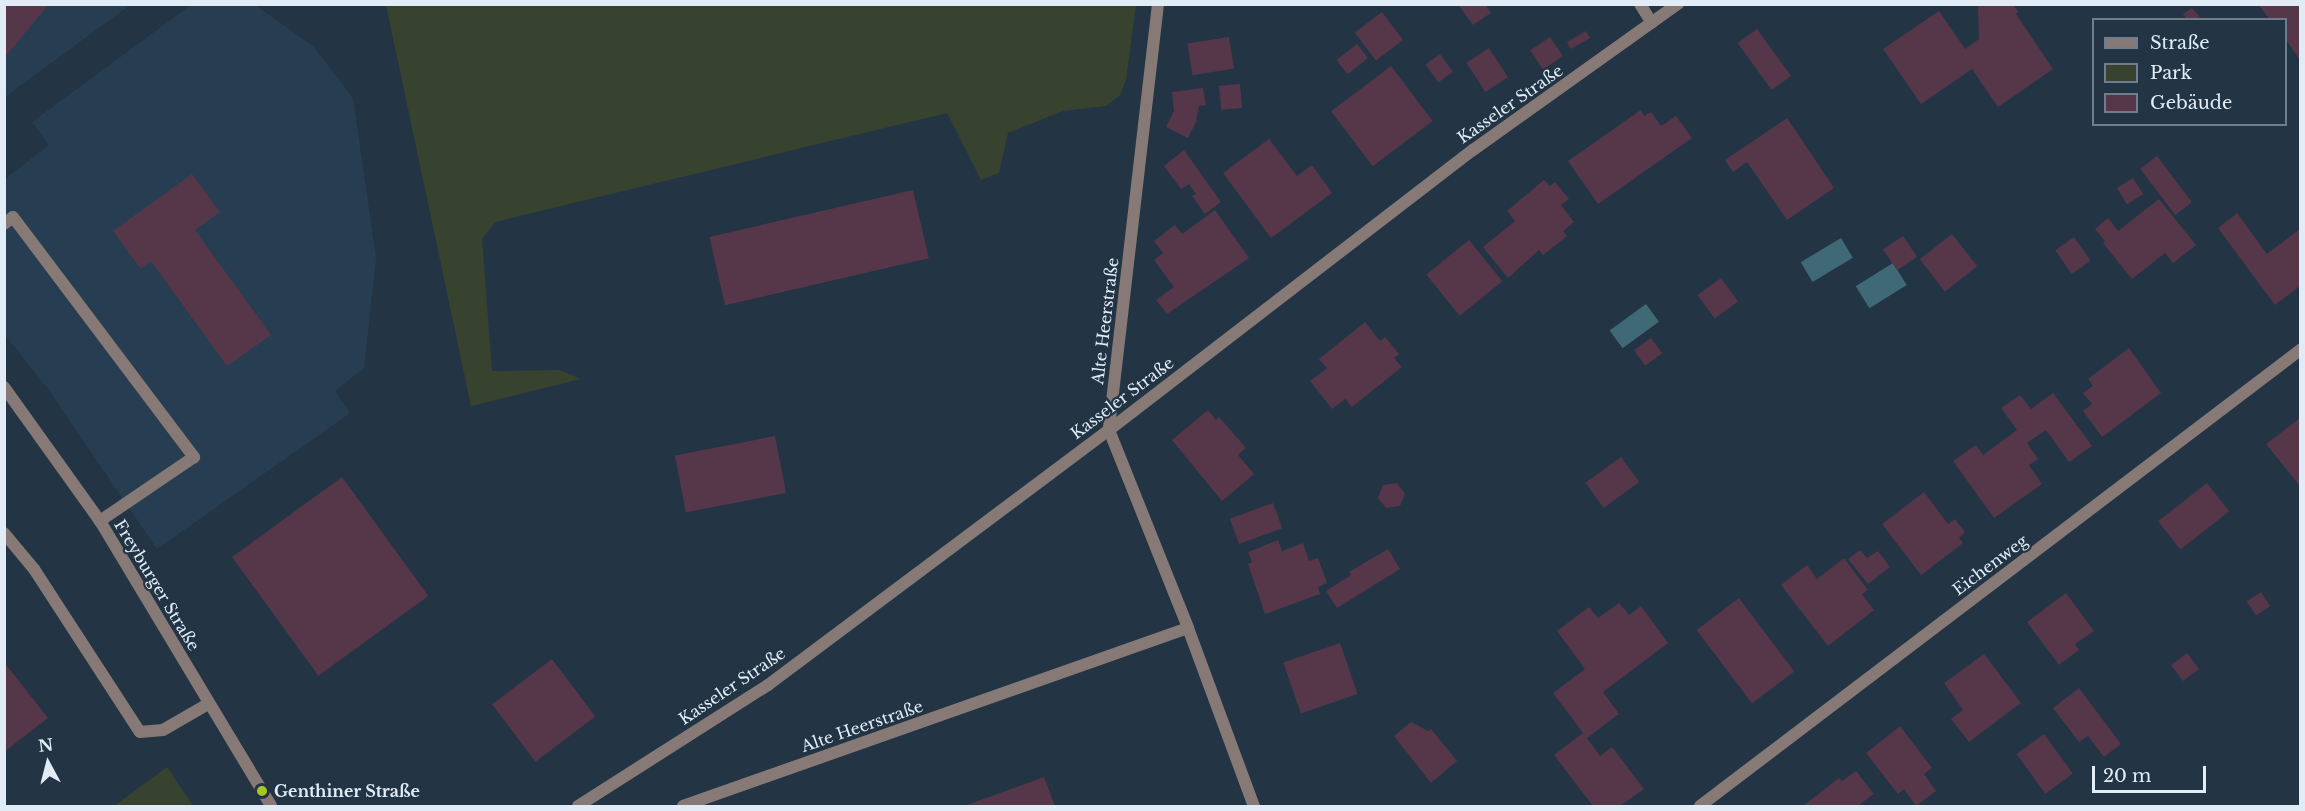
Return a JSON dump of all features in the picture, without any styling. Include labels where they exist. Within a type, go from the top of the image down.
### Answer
[{"type":"street","name":"Alte Heerstraße","points":[[1158,4],[1109,429],[1188,628],[1254,807]]},
{"type":"street","points":[[1640,4],[1652,23]]},
{"type":"street","name":"Kasseler Straße","points":[[578,807],[768,685],[1109,429],[1473,150],[1678,4]]},
{"type":"street","points":[[4,224],[13,217],[194,457],[100,521]]},
{"type":"street","name":"Eichenweg","points":[[1700,807],[2301,350]]},
{"type":"street","name":"Freyburger Straße","points":[[4,387],[100,521],[271,807]]},
{"type":"street","points":[[4,533],[34,569],[140,732],[163,730],[208,704]]},
{"type":"street","name":"Alte Heerstraße","points":[[683,807],[1188,628]]},
{"type":"shaded area","points":[[5,5],[130,5],[5,97]]},
{"type":"shaded area","points":[[191,5],[255,5],[313,46],[353,98],[376,258],[364,368],[335,391],[350,413],[157,549],[48,389],[5,335],[5,179],[49,145],[32,122]]},
{"type":"shaded area","points":[[1841,238],[1853,258],[1813,282],[1801,262]]},
{"type":"shaded area","points":[[1893,263],[1907,285],[1869,308],[1856,286]]},
{"type":"shaded area","points":[[1646,304],[1659,322],[1623,348],[1610,330]]},
{"type":"green space","points":[[386,4],[1136,5],[1126,80],[1120,95],[1106,106],[1063,111],[1008,133],[999,173],[981,180],[947,113],[495,222],[482,239],[492,371],[560,370],[581,379],[471,406]]},
{"type":"green space","points":[[167,767],[193,806],[114,806]]},
{"type":"building","points":[[4,4],[49,4],[4,58]]},
{"type":"building","points":[[1458,4],[1485,4],[1491,13],[1473,25]]},
{"type":"building","points":[[1981,4],[2013,4],[2018,12],[2016,14],[2053,69],[1998,107],[1972,69],[1921,104],[1883,49],[1939,11],[1965,49],[1979,39],[1978,7]]},
{"type":"building","points":[[2258,4],[2300,4],[2300,60],[2287,41],[2287,18],[2268,18]]},
{"type":"building","points":[[2192,8],[2200,17],[2186,18],[2183,14]]},
{"type":"building","points":[[1382,12],[1403,40],[1376,60],[1355,32]]},
{"type":"building","points":[[1757,29],[1791,76],[1772,90],[1738,43]]},
{"type":"building","points":[[1586,31],[1590,38],[1571,49],[1567,42]]},
{"type":"building","points":[[1229,37],[1234,69],[1193,75],[1188,44]]},
{"type":"building","points":[[1550,37],[1563,56],[1543,69],[1530,50]]},
{"type":"building","points":[[1357,44],[1368,58],[1348,74],[1337,60]]},
{"type":"building","points":[[1489,48],[1508,77],[1485,92],[1466,63]]},
{"type":"building","points":[[1440,54],[1453,72],[1438,82],[1425,65]]},
{"type":"building","points":[[1391,66],[1433,121],[1373,166],[1331,111]]},
{"type":"building","points":[[1240,84],[1242,108],[1221,110],[1219,86]]},
{"type":"building","points":[[1203,88],[1206,105],[1199,106],[1196,122],[1188,138],[1166,127],[1174,111],[1172,92]]},
{"type":"building","points":[[1641,110],[1644,116],[1651,112],[1661,126],[1676,116],[1692,138],[1598,204],[1568,161]]},
{"type":"building","points":[[1787,118],[1834,188],[1787,220],[1747,162],[1733,172],[1725,160]]},
{"type":"building","points":[[1269,139],[1297,176],[1312,165],[1332,193],[1271,238],[1223,173]]},
{"type":"building","points":[[1184,150],[1221,202],[1205,214],[1192,196],[1196,194],[1189,184],[1181,189],[1164,166]]},
{"type":"building","points":[[2157,156],[2192,202],[2175,215],[2140,169]]},
{"type":"building","points":[[192,174],[220,212],[195,230],[271,335],[227,366],[151,261],[141,269],[113,231]]},
{"type":"building","points":[[2133,178],[2143,194],[2127,204],[2117,188]]},
{"type":"building","points":[[1544,180],[1550,186],[1555,182],[1569,199],[1561,205],[1574,222],[1563,231],[1567,236],[1543,255],[1539,250],[1508,278],[1483,247],[1515,221],[1507,211]]},
{"type":"building","points":[[913,190],[929,258],[725,305],[709,237]]},
{"type":"building","points":[[2159,199],[2196,245],[2173,263],[2165,253],[2132,279],[2103,243],[2105,241],[2095,229],[2108,218],[2118,231]]},
{"type":"building","points":[[1215,210],[1249,258],[1167,314],[1156,300],[1174,287],[1154,260],[1163,253],[1154,241],[1175,225],[1182,234]]},
{"type":"building","points":[[2237,213],[2267,254],[2300,229],[2300,286],[2275,305],[2218,228]]},
{"type":"building","points":[[1952,234],[1977,266],[1945,292],[1920,259]]},
{"type":"building","points":[[1903,236],[1917,257],[1897,270],[1883,249]]},
{"type":"building","points":[[2074,237],[2091,261],[2072,274],[2055,250]]},
{"type":"building","points":[[1469,240],[1502,281],[1460,316],[1426,275]]},
{"type":"building","points":[[1721,278],[1738,301],[1715,319],[1698,295]]},
{"type":"building","points":[[1365,322],[1380,341],[1385,337],[1399,354],[1394,358],[1402,367],[1352,407],[1345,399],[1332,409],[1310,381],[1327,368],[1319,359]]},
{"type":"building","points":[[1651,338],[1662,353],[1645,366],[1634,350]]},
{"type":"building","points":[[2129,348],[2161,393],[2102,437],[2083,411],[2092,404],[2083,393],[2093,386],[2088,379]]},
{"type":"building","points":[[2053,393],[2092,446],[2069,462],[2046,430],[2027,443],[2038,459],[2029,465],[2042,484],[1994,518],[1953,461],[1976,445],[1983,455],[2017,430],[2001,408],[2020,395],[2031,409]]},
{"type":"building","points":[[1208,410],[1216,420],[1219,417],[1246,448],[1238,455],[1254,474],[1222,501],[1172,440]]},
{"type":"building","points":[[2300,418],[2300,484],[2299,485],[2266,444]]},
{"type":"building","points":[[775,436],[786,493],[686,512],[675,455]]},
{"type":"building","points":[[1621,457],[1639,482],[1604,508],[1585,483]]},
{"type":"building","points":[[342,477],[428,596],[318,676],[232,557]]},
{"type":"building","points":[[1397,483],[1405,494],[1400,506],[1386,508],[1378,498],[1383,485]]},
{"type":"building","points":[[2207,483],[2229,511],[2180,550],[2158,521]]},
{"type":"building","points":[[1924,492],[1948,524],[1955,519],[1965,532],[1959,538],[1963,543],[1921,575],[1882,524]]},
{"type":"building","points":[[1273,503],[1282,528],[1239,544],[1230,519]]},
{"type":"building","points":[[1278,540],[1282,551],[1303,543],[1309,561],[1318,558],[1327,583],[1318,587],[1320,594],[1265,614],[1248,564],[1252,562],[1248,552]]},
{"type":"building","points":[[1388,549],[1400,569],[1337,608],[1326,591],[1351,575],[1349,572]]},
{"type":"building","points":[[1860,550],[1867,558],[1878,551],[1890,567],[1868,584],[1848,559]]},
{"type":"building","points":[[1844,558],[1868,590],[1862,594],[1874,610],[1828,646],[1781,585],[1807,565],[1817,579]]},
{"type":"building","points":[[2261,592],[2270,606],[2256,616],[2247,601]]},
{"type":"building","points":[[2066,593],[2094,631],[2075,644],[2079,650],[2059,665],[2027,622]]},
{"type":"building","points":[[1739,598],[1794,671],[1752,703],[1697,630]]},
{"type":"building","points":[[1619,603],[1629,615],[1641,606],[1668,643],[1603,692],[1619,714],[1587,738],[1600,756],[1612,747],[1644,789],[1620,806],[1593,806],[1554,755],[1583,733],[1553,693],[1585,669],[1557,631],[1589,607],[1598,618]]},
{"type":"building","points":[[1340,643],[1358,694],[1301,714],[1283,663]]},
{"type":"building","points":[[2187,653],[2199,669],[2183,681],[2171,665]]},
{"type":"building","points":[[1984,654],[2021,703],[1969,742],[1951,719],[1963,710],[1944,683]]},
{"type":"building","points":[[552,659],[595,717],[535,762],[492,704]]},
{"type":"building","points":[[4,662],[48,718],[4,752]]},
{"type":"building","points":[[2079,688],[2121,744],[2104,757],[2088,736],[2079,742],[2053,708]]},
{"type":"building","points":[[1411,722],[1428,731],[1431,729],[1457,761],[1431,783],[1394,736]]},
{"type":"building","points":[[1900,726],[1932,768],[1924,774],[1936,791],[1916,806],[1904,789],[1898,794],[1866,753]]},
{"type":"building","points":[[2044,734],[2073,774],[2045,794],[2016,754]]},
{"type":"building","points":[[1856,771],[1874,794],[1860,804],[1861,806],[1803,806],[1839,778],[1842,781]]},
{"type":"building","points":[[1044,777],[1055,806],[964,806]]},
{"type":"place","name":"Genthiner Straße","points":[[262,791]]}]
